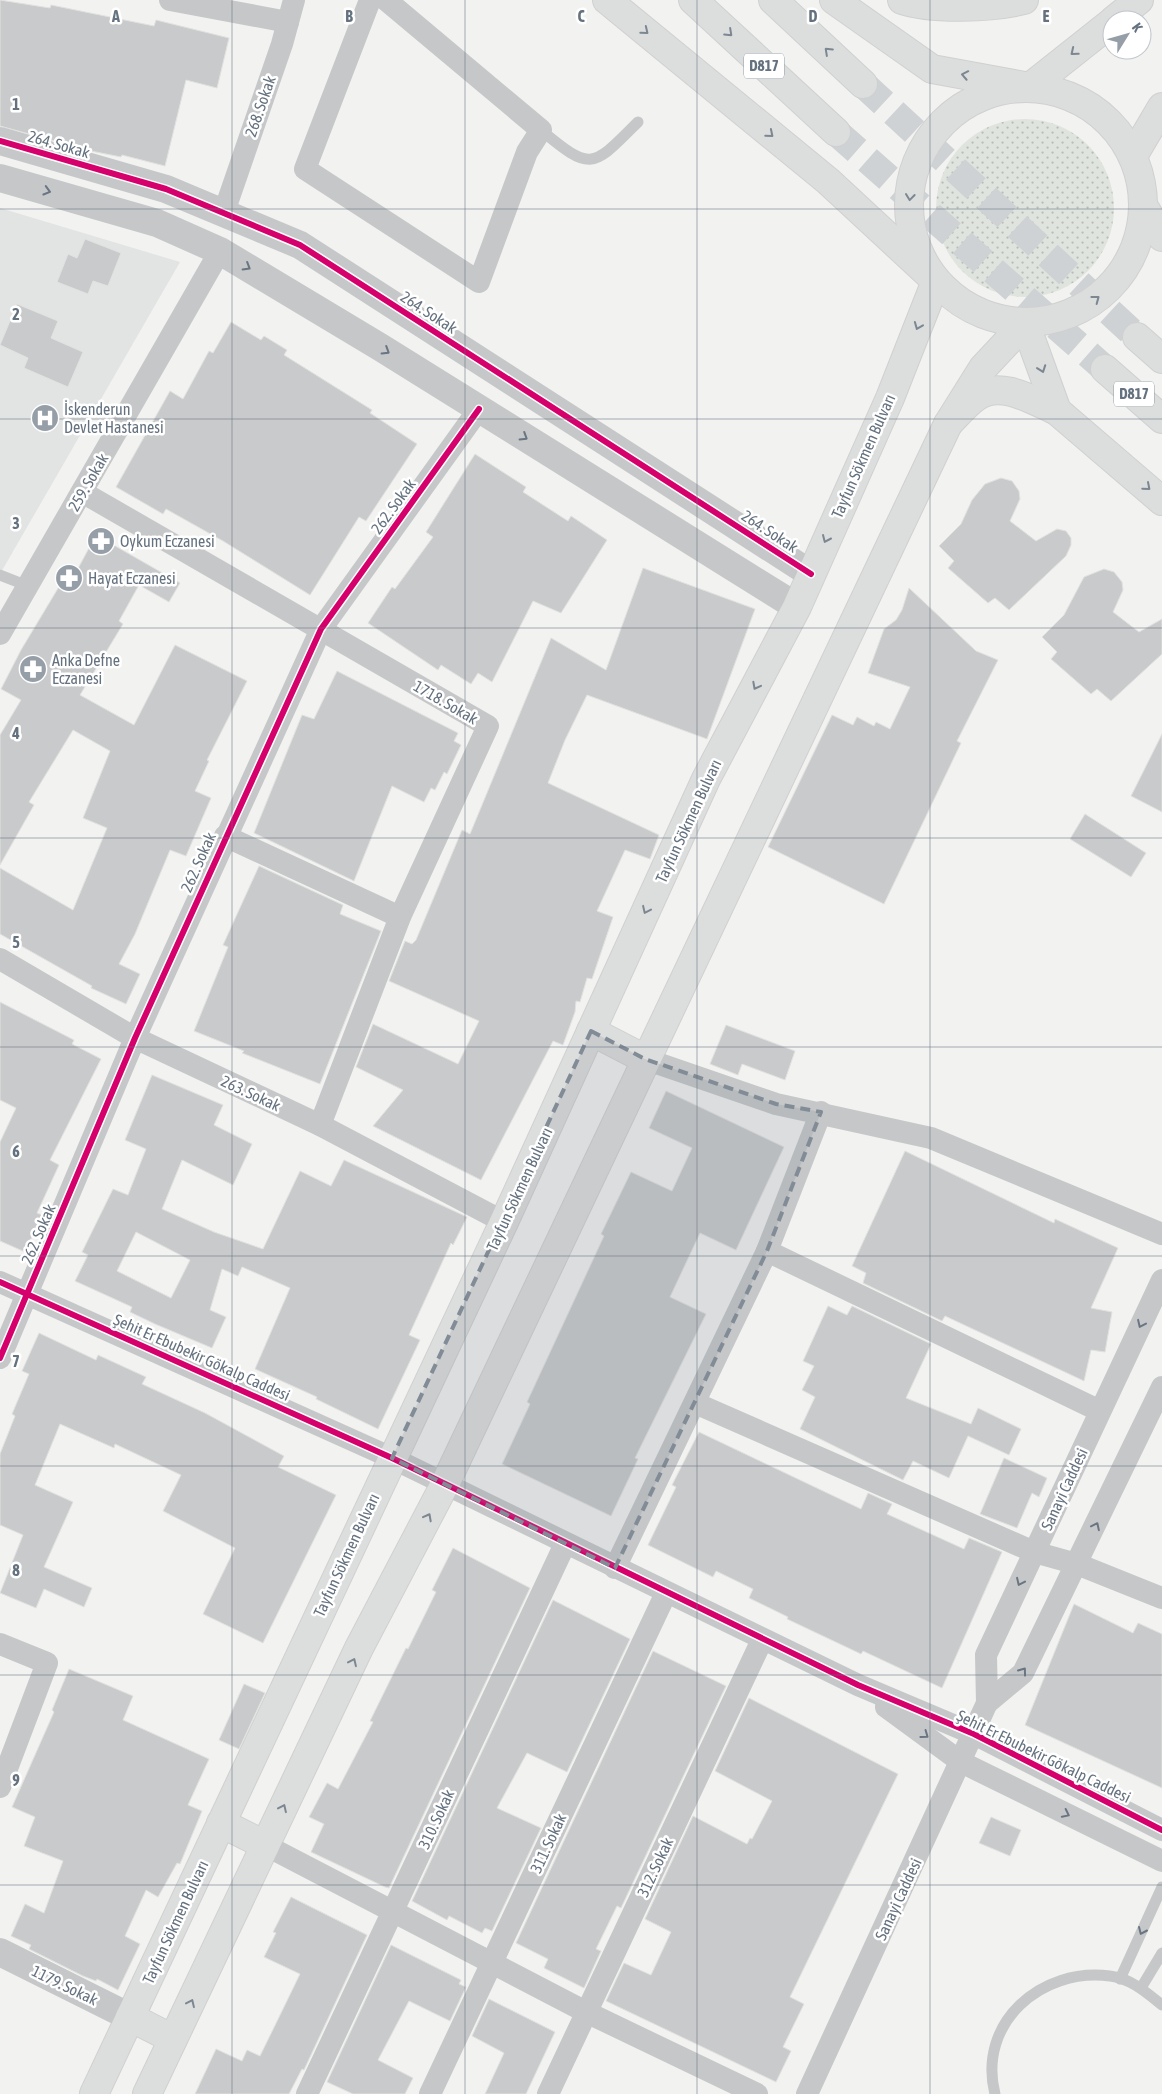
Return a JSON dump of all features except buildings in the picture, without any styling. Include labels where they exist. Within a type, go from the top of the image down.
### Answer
[{"type":"main road","points":[[607,0],[828,181],[961,303],[992,318],[1025,323],[1056,319],[1077,311],[1108,290],[1128,265],[1140,237],[1144,207],[1142,181],[1134,156],[1120,134],[1095,110],[1081,100],[1056,91],[932,69],[834,0]]},
{"type":"main road","name":"D817","points":[[693,0],[836,132]]},
{"type":"main road","points":[[773,0],[863,84]]},
{"type":"main road","points":[[902,0],[919,6],[1005,4],[1024,0]]},
{"type":"main road","points":[[1127,10],[1139,0]]},
{"type":"main road","points":[[936,281],[916,247],[908,210],[913,171],[930,136],[957,108],[992,92],[1030,87],[1102,30]]},
{"type":"main road","points":[[1134,156],[1162,107]]},
{"type":"main road","points":[[1144,207],[1162,237]]},
{"type":"main road","name":"Tayfun Sökmen Bulvarı","points":[[94,2094],[504,1222],[706,779],[797,607],[890,398],[936,281]]},
{"type":"main road","points":[[1025,323],[1057,411]]},
{"type":"main road","points":[[147,2094],[359,1648],[445,1484],[644,1059],[948,424],[983,368],[1025,323]]},
{"type":"main road","name":"D817","points":[[1137,337],[1162,359]]},
{"type":"main road","name":"D817","points":[[1105,369],[1162,419]]},
{"type":"main road","points":[[948,424],[977,396],[994,390],[1010,392],[1057,411],[1162,500]]},
{"type":"main road","points":[[591,1031],[644,1059]]},
{"type":"main road","points":[[221,1822],[265,1845]]},
{"type":"main road","points":[[130,2017],[173,2039]]},
{"type":"street","points":[[170,0],[288,22]]},
{"type":"street","name":"268. Sokak","points":[[224,212],[294,0]]},
{"type":"street","points":[[370,0],[305,169],[479,282],[527,152],[541,130],[386,0]]},
{"type":"street","name":"264. Sokak","points":[[0,141],[166,189],[300,245],[811,574]]},
{"type":"street","points":[[0,178],[157,223],[220,252],[479,409],[797,607]]},
{"type":"street","points":[[220,252],[224,212]]},
{"type":"street","name":"259. Sokak","points":[[0,634],[220,252]]},
{"type":"street","name":"262. Sokak","points":[[0,1358],[135,1038],[225,836],[321,629],[479,409]]},
{"type":"street","name":"1718. Sokak","points":[[82,492],[488,726],[400,917],[320,1125]]},
{"type":"street","points":[[225,836],[400,917]]},
{"type":"street","name":"263. Sokak","points":[[0,959],[135,1038],[320,1125],[504,1222]]},
{"type":"street","points":[[644,1059],[776,1104],[821,1112],[931,1138],[1162,1234]]},
{"type":"street","points":[[615,1568],[767,1251],[821,1112]]},
{"type":"street","points":[[767,1251],[1100,1411]]},
{"type":"street","name":"Sanayi Caddesi","points":[[807,2094],[987,1703],[986,1655],[1162,1280]]},
{"type":"street","name":"Şehit Er Ebubekir Gökalp Caddesi","points":[[0,1282],[392,1458],[858,1686],[974,1734],[1162,1830]]},
{"type":"street","name":"Sanayi Caddesi","points":[[987,1703],[1023,1673],[1162,1387]]},
{"type":"street","points":[[695,1402],[1034,1552],[1077,1564],[1162,1598]]},
{"type":"street","name":"310. Sokak","points":[[307,2094],[565,1544]]},
{"type":"street","name":"311. Sokak","points":[[430,2094],[666,1592]]},
{"type":"street","name":"312. Sokak","points":[[548,2094],[762,1640]]},
{"type":"street","points":[[0,1644],[47,1663],[0,1787]]},
{"type":"street","points":[[858,1686],[961,1762],[1162,1861]]},
{"type":"street","points":[[265,1845],[491,1964],[757,2094]]},
{"type":"street","name":"1179. Sokak","points":[[0,1952],[130,2017]]},
{"type":"lane","points":[[541,130],[572,156],[588,160],[603,155],[638,122]]},
{"type":"lane","points":[[0,575],[28,586]]},
{"type":"lane","points":[[1120,1979],[1162,1887]]},
{"type":"lane","points":[[1141,1988],[1162,1952]]},
{"type":"lane","points":[[995,2094],[993,2059],[1002,2028],[1021,2002],[1048,1983],[1079,1974],[1111,1976],[1141,1988],[1162,2005]]},
{"type":"highlighted area","points":[[591,1031],[645,1059],[776,1104],[821,1112],[767,1251],[615,1568],[392,1458]]},
{"type":"shaded area","points":[[1016,119],[1034,119],[1059,126],[1074,134],[1088,145],[1099,159],[1107,174],[1114,199],[1114,217],[1107,242],[1099,257],[1088,271],[1074,282],[1051,293],[1034,297],[1016,297],[999,293],[983,286],[969,277],[956,264],[940,234],[936,217],[936,199],[940,182],[947,166],[956,152],[969,139],[999,123]]},
{"type":"shaded area","name":"İskenderun Devlet Hastanesi","points":[[0,208],[180,262],[0,574]]},
{"type":"tunnel","points":[[863,84],[1137,337]]},
{"type":"tunnel","points":[[836,132],[1105,369]]},
{"type":"cycle path","points":[[0,141],[166,189],[300,245],[811,574]]},
{"type":"cycle path","points":[[0,1358],[135,1038],[321,629],[479,409]]},
{"type":"cycle path","points":[[0,1282],[392,1458],[858,1685],[974,1734],[1162,1830]]},
{"type":"place","name":"İskenderun Devlet Hastanesi","points":[[45,418]]},
{"type":"place","name":"Oykum Eczanesi","points":[[101,541]]},
{"type":"place","name":"Hayat Eczanesi","points":[[69,578]]},
{"type":"place","name":"Anka Defne Eczanesi","points":[[33,669]]}]
